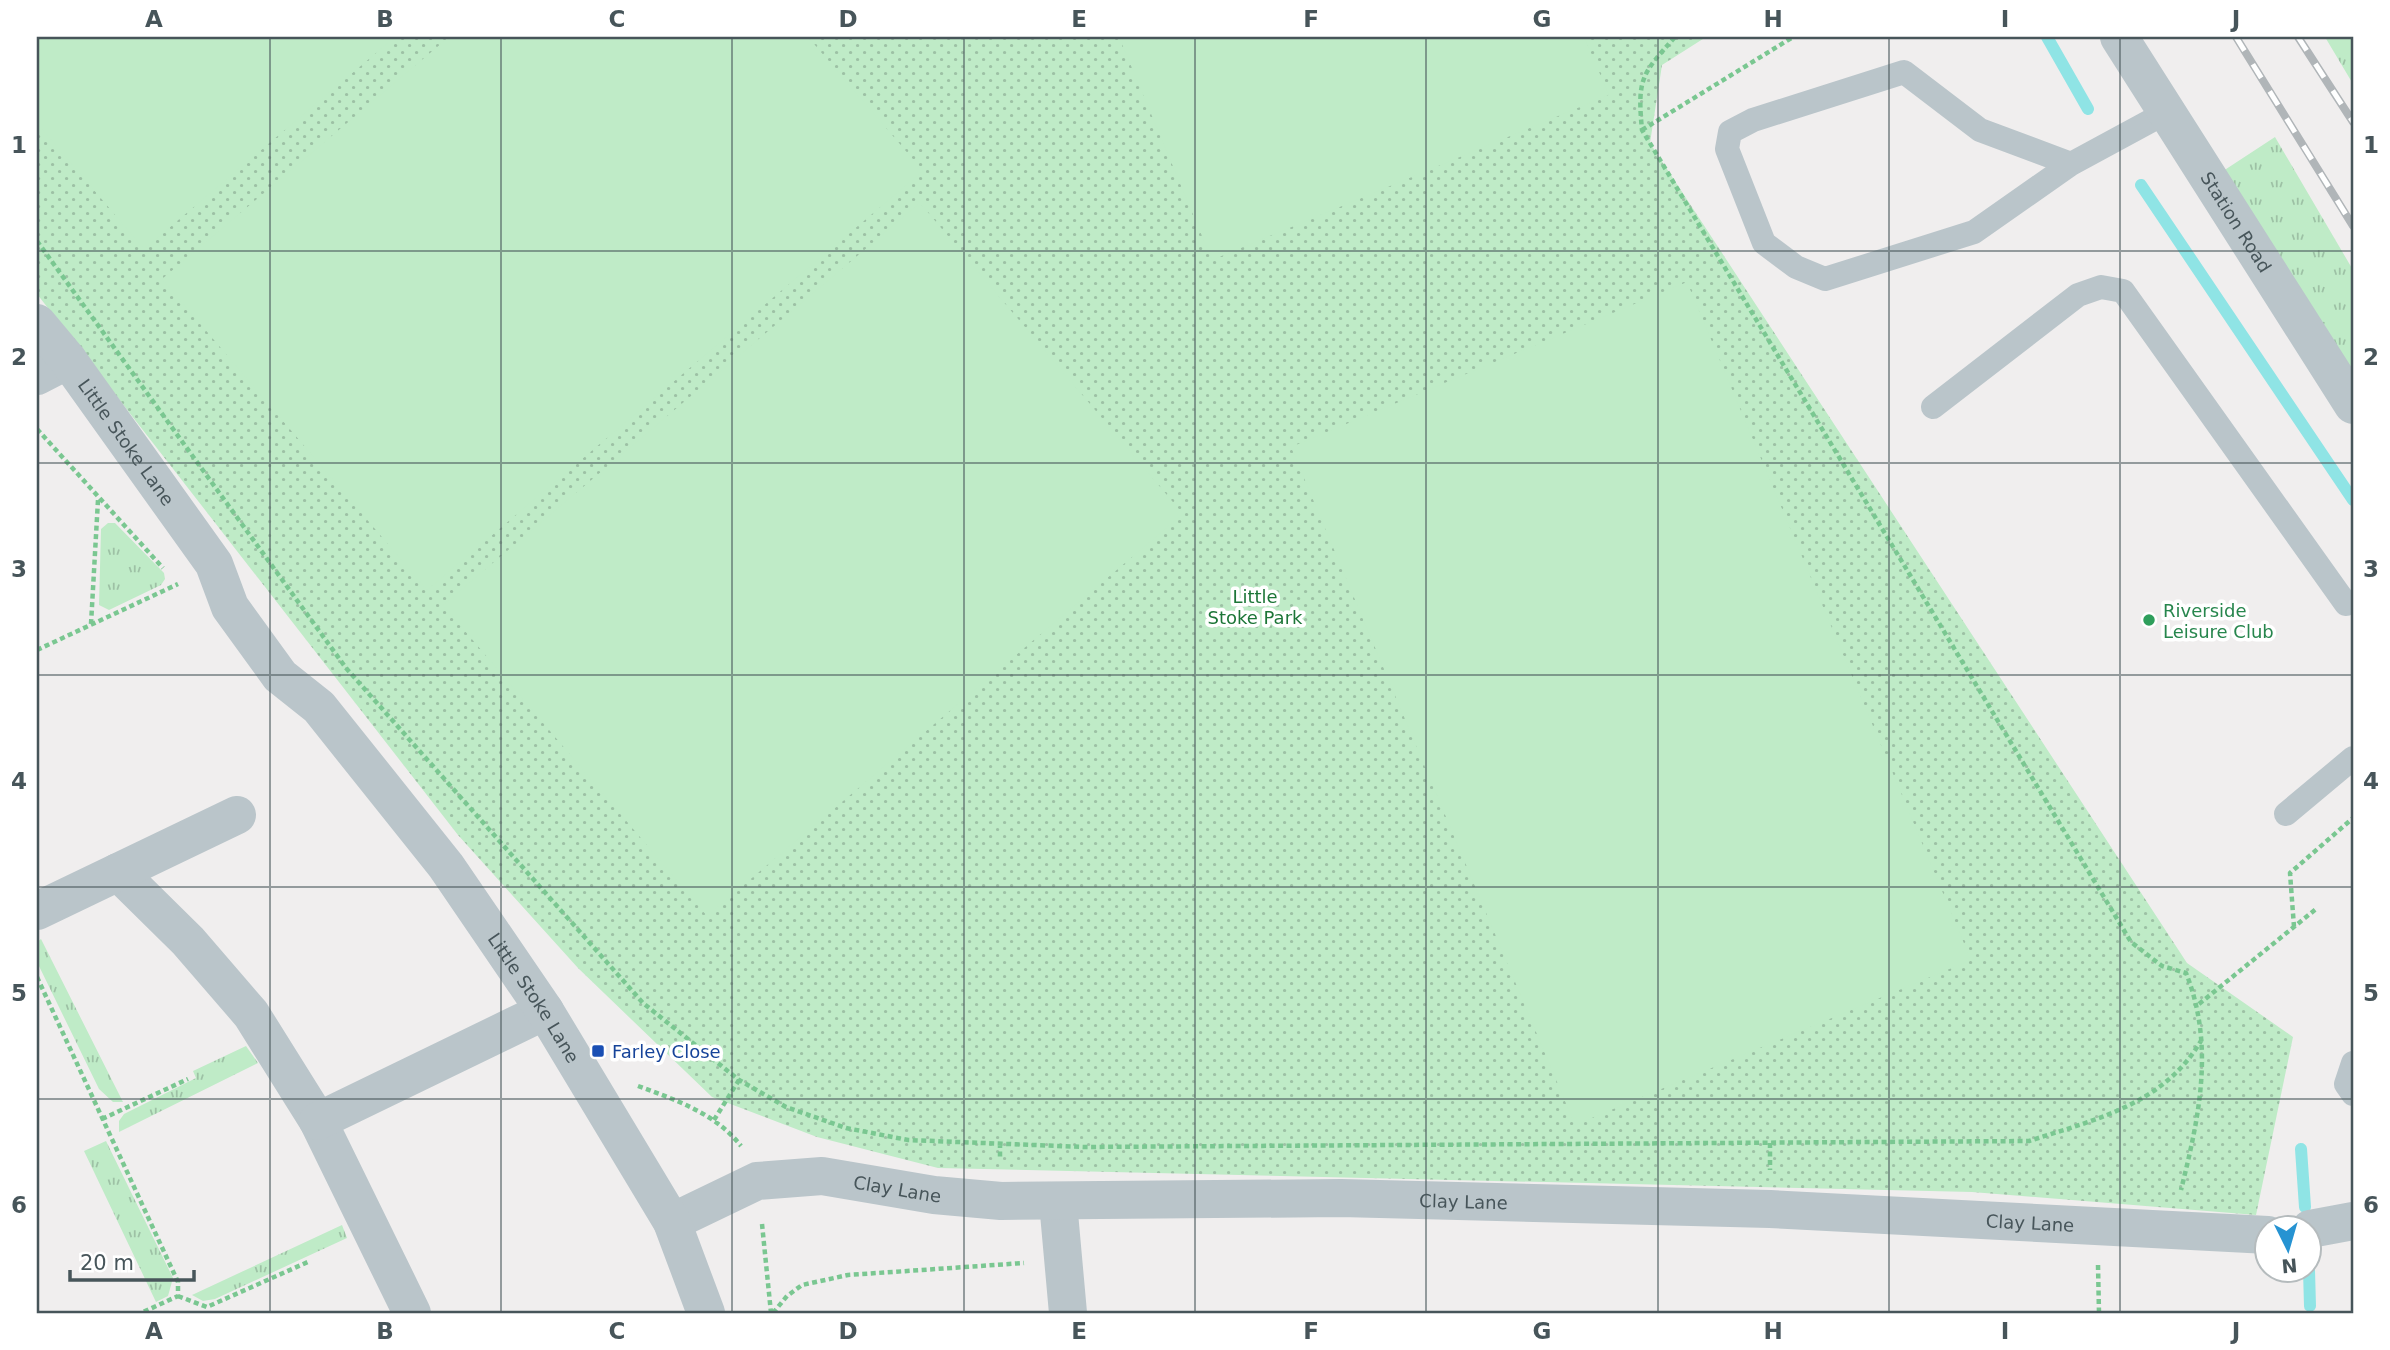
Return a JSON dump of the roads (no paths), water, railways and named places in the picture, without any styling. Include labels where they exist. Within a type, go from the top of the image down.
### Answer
[{"type":"street","name":"Station Road","points":[[2119,37],[2282,298],[2353,405]]},
{"type":"street","name":"Little Stoke Lane","points":[[37,323],[52,368],[214,565],[230,607],[280,676],[319,707],[446,866],[545,1011],[672,1222],[706,1313]]},
{"type":"street","points":[[37,911],[237,815]]},
{"type":"street","points":[[118,872],[188,941],[251,1014],[318,1121],[412,1313]]},
{"type":"street","points":[[318,1121],[545,1011]]},
{"type":"street","name":"Clay Lane","points":[[672,1222],[757,1181],[822,1176],[934,1195],[1001,1202],[1341,1198],[1770,1209],[2254,1235]]},
{"type":"street","points":[[1058,1202],[1068,1313]]},
{"type":"street","points":[[2324,1226],[2353,1221]]},
{"type":"lane","points":[[2071,164],[1980,130],[1904,72],[1753,120],[1730,132],[1727,149],[1764,243],[1796,267],[1825,279],[1974,232],[2071,164],[2167,112]]},
{"type":"lane","points":[[1933,407],[2078,295],[2101,287],[2123,291],[2351,606]]},
{"type":"lane","points":[[2286,814],[2353,758]]},
{"type":"lane","points":[[2353,1062],[2346,1084],[2353,1094]]},
{"type":"waterway","points":[[2047,37],[2088,109]]},
{"type":"waterway","points":[[2141,185],[2353,500]]},
{"type":"waterway","points":[[2301,1149],[2305,1207]]},
{"type":"waterway","points":[[2309,1284],[2310,1306]]},
{"type":"railway","points":[[2236,37],[2353,226]]},
{"type":"railway","points":[[2298,37],[2353,122]]},
{"type":"place","name":"Riverside Leisure Club","points":[[2149,620]]},
{"type":"place","name":"Farley Close","points":[[598,1051]]},
{"type":"park label","name":"Little Stoke Park","points":[[1255,606]]}]
